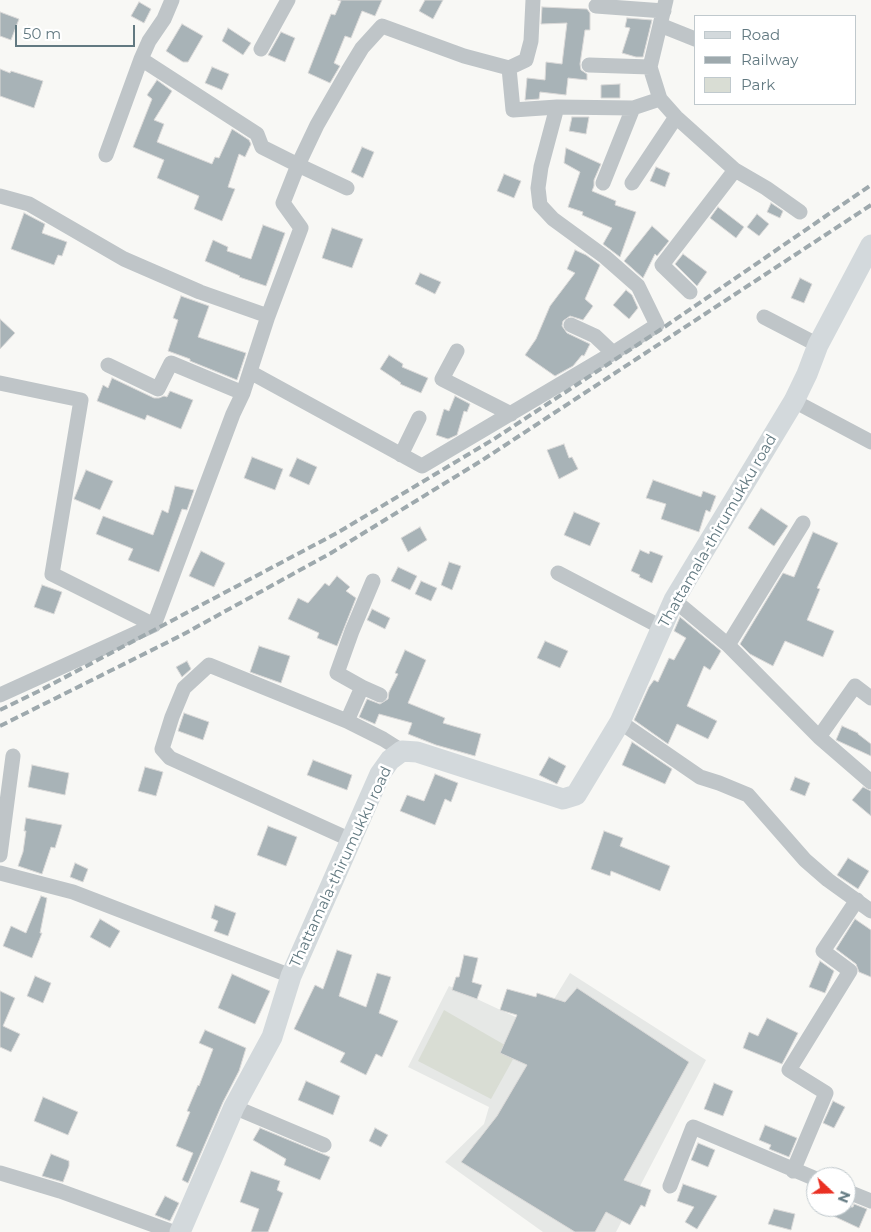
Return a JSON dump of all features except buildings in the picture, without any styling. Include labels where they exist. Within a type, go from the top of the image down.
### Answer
[{"type":"street","points":[[106,155],[141,59],[149,41],[164,19],[172,0]]},
{"type":"street","points":[[261,49],[288,0]]},
{"type":"street","points":[[0,695],[154,625],[233,414],[243,393],[268,316],[301,228],[283,203],[317,124],[362,48],[382,26],[464,56],[509,68],[526,60],[531,41],[533,0]]},
{"type":"street","points":[[596,6],[665,5],[650,67],[660,99],[676,117],[735,170],[766,188],[800,212]]},
{"type":"street","points":[[660,26],[694,38]]},
{"type":"street","points":[[141,59],[257,134],[262,147],[347,188]]},
{"type":"street","points":[[590,65],[650,67]]},
{"type":"street","points":[[509,68],[513,110],[633,108],[660,99]]},
{"type":"street","points":[[250,372],[422,466],[614,354],[657,325],[638,286],[605,257],[553,219],[540,205],[538,188],[541,167],[557,108]]},
{"type":"street","points":[[603,183],[633,108]]},
{"type":"street","points":[[632,183],[676,117]]},
{"type":"street","points":[[690,292],[662,265],[735,170]]},
{"type":"street","points":[[0,196],[29,204],[124,260],[200,292],[268,316]]},
{"type":"street","name":"Thattamala-thirumukku road","points":[[180,1232],[234,1107],[272,1037],[291,976],[380,774],[390,760],[402,751],[416,752],[563,799],[576,795],[620,722],[674,600],[794,401],[818,345],[871,245]]},
{"type":"street","points":[[764,317],[818,345]]},
{"type":"street","points":[[571,325],[595,336],[614,354]]},
{"type":"street","points":[[457,352],[442,379],[511,414]]},
{"type":"street","points":[[108,365],[158,389],[171,363],[243,393]]},
{"type":"street","points":[[0,383],[80,400],[52,574],[154,625]]},
{"type":"street","points":[[794,401],[871,442]]},
{"type":"street","points":[[401,455],[419,418]]},
{"type":"street","points":[[728,645],[804,523]]},
{"type":"street","points":[[558,573],[661,626]]},
{"type":"street","points":[[373,581],[352,630],[337,674],[380,695]]},
{"type":"street","points":[[674,600],[728,645],[819,737],[871,782]]},
{"type":"street","points":[[351,840],[170,758],[162,749],[184,688],[209,665],[347,721],[402,751]]},
{"type":"street","points":[[819,737],[855,686],[871,698]]},
{"type":"street","points":[[347,721],[362,687]]},
{"type":"street","points":[[620,722],[694,774],[748,795],[805,860],[828,880],[871,910]]},
{"type":"street","points":[[0,856],[13,756]]},
{"type":"street","points":[[0,872],[73,892],[291,976]]},
{"type":"street","points":[[794,1171],[826,1093],[789,1070],[850,971],[823,951],[857,900]]},
{"type":"street","points":[[234,1107],[324,1146]]},
{"type":"street","points":[[670,1186],[693,1127],[806,1176]]},
{"type":"street","points":[[0,1173],[60,1191],[173,1232]]},
{"type":"street","points":[[856,1195],[871,1201]]},
{"type":"shaded area","points":[[570,973],[706,1060],[616,1232],[543,1232],[445,1162],[484,1124],[489,1107],[408,1067],[449,986],[537,1027]]},
{"type":"green space","points":[[444,1010],[517,1052],[491,1099],[418,1061]]},
{"type":"railway","points":[[0,710],[337,533],[494,439],[660,330],[871,185]]},
{"type":"railway","points":[[0,726],[182,635],[331,553],[481,461],[871,205]]}]
